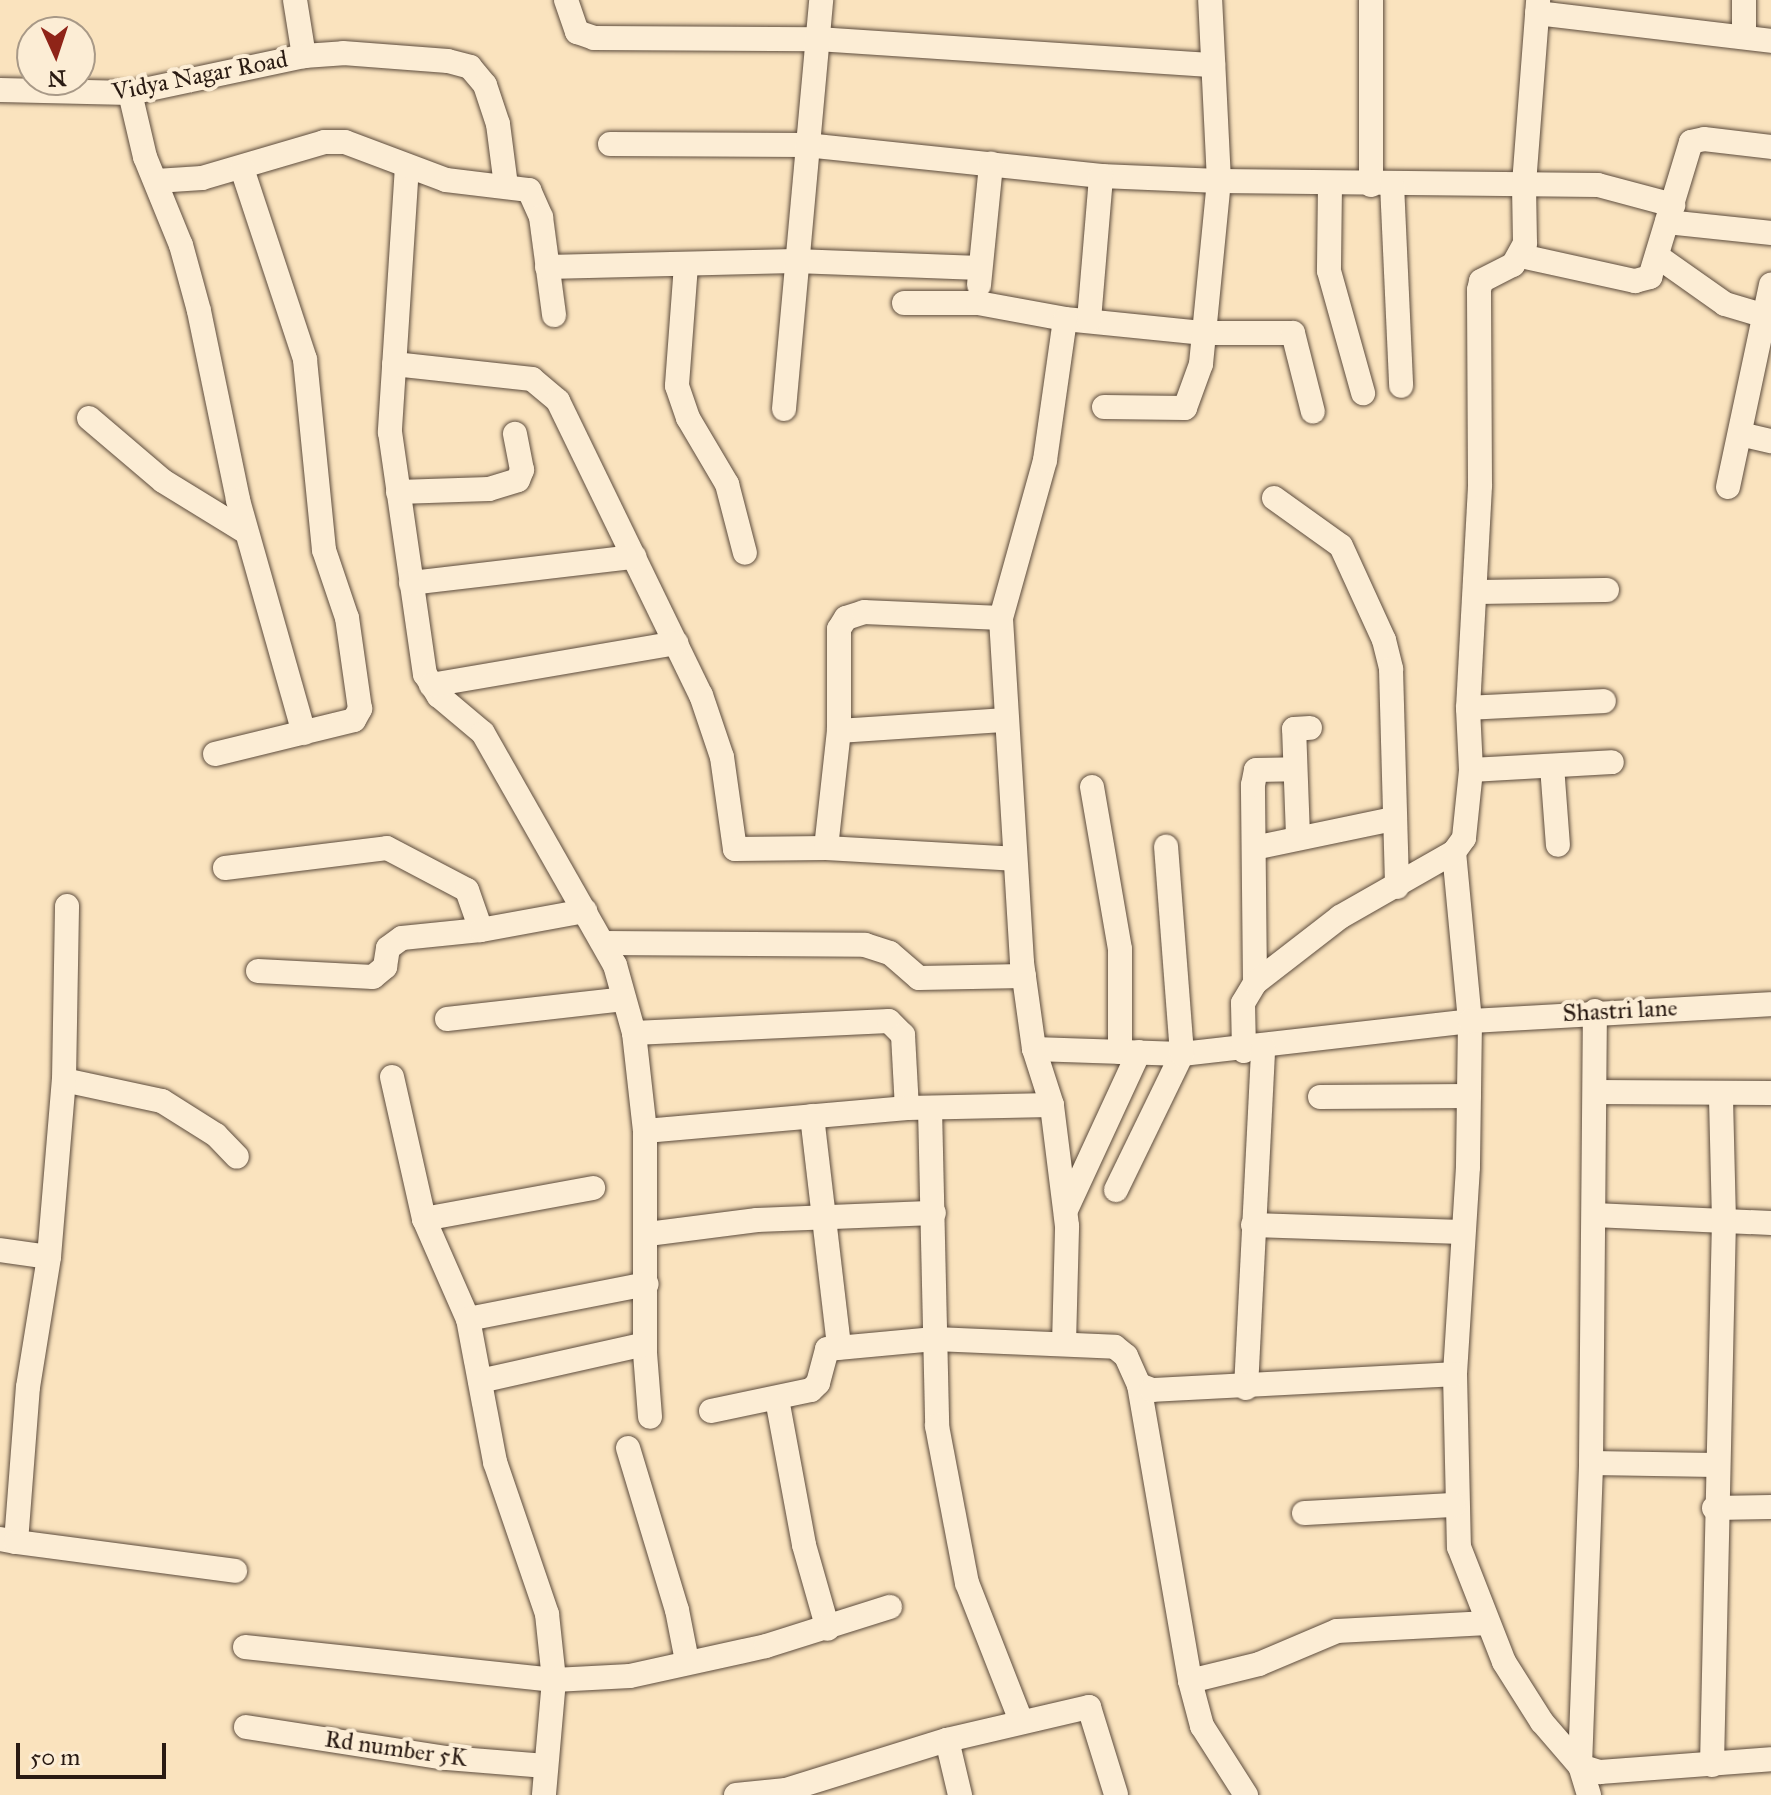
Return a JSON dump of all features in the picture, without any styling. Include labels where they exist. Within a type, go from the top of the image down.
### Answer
[{"type":"street","points":[[566,0],[577,32],[594,38],[818,39],[1213,65]]},
{"type":"street","points":[[784,409],[795,317],[795,261],[821,0]]},
{"type":"street","points":[[1104,407],[1185,408],[1201,364],[1219,181],[1210,0]]},
{"type":"street","points":[[1371,0],[1381,184],[1401,386]]},
{"type":"street","points":[[1744,0],[1744,37]]},
{"type":"street","name":"Vidya Nagar Road","points":[[295,1],[304,56]]},
{"type":"street","points":[[1521,256],[1538,7],[1627,12],[1771,41]]},
{"type":"street","name":"Vidya Nagar Road","points":[[0,90],[130,93],[304,56],[343,53],[470,67],[485,85],[498,124],[506,186]]},
{"type":"street","points":[[130,93],[199,311],[246,532],[304,733]]},
{"type":"street","points":[[1246,1388],[1253,1225],[1254,1049],[1243,1003],[1255,983],[1340,917],[1454,852],[1464,838],[1471,770],[1468,708],[1475,592],[1481,281],[1521,256],[1635,281],[1650,277],[1691,142],[1704,139],[1771,147]]},
{"type":"street","points":[[156,181],[242,169],[324,142],[345,142],[446,180],[529,190],[536,200],[554,315]]},
{"type":"street","points":[[610,144],[806,145],[1101,176],[1219,181],[1330,185],[1598,185],[1670,214],[1771,233]]},
{"type":"street","points":[[978,303],[991,164]]},
{"type":"street","points":[[407,166],[390,432],[411,583],[431,685],[483,733],[604,943],[634,1033],[645,1131],[648,1234],[645,1344],[650,1417]]},
{"type":"street","points":[[215,754],[354,720],[360,696],[347,618],[324,550],[305,359],[242,169]]},
{"type":"street","points":[[1064,1344],[1065,1210],[1052,1105],[1034,1049],[1024,976],[1014,859],[1001,618],[1021,535],[1045,460],[1077,319],[1101,176]]},
{"type":"street","points":[[1330,185],[1329,271],[1363,393]]},
{"type":"street","points":[[1657,256],[1725,304],[1765,316]]},
{"type":"street","points":[[547,267],[795,261],[980,268]]},
{"type":"street","points":[[686,265],[677,386],[688,418],[727,484],[745,553]]},
{"type":"street","points":[[1728,487],[1771,285]]},
{"type":"street","points":[[904,303],[978,303],[1077,319],[1204,333],[1293,333],[1313,412]]},
{"type":"street","points":[[394,364],[532,379],[547,389],[676,643],[722,757],[735,849],[826,848],[1014,859]]},
{"type":"street","points":[[89,418],[163,481],[246,532]]},
{"type":"street","points":[[398,492],[489,489],[518,480],[522,470],[515,434]]},
{"type":"street","points":[[1740,434],[1771,441]]},
{"type":"street","points":[[1274,498],[1341,546],[1384,640],[1391,669],[1397,887]]},
{"type":"street","points":[[411,583],[634,557]]},
{"type":"street","points":[[1475,592],[1607,590]]},
{"type":"street","points":[[826,848],[839,731],[839,629],[846,618],[864,612],[1001,618]]},
{"type":"street","points":[[431,685],[676,643]]},
{"type":"street","points":[[1468,708],[1604,701]]},
{"type":"street","points":[[839,731],[1006,720]]},
{"type":"street","points":[[1298,836],[1294,729],[1310,728]]},
{"type":"street","points":[[1471,770],[1612,762]]},
{"type":"street","points":[[1552,766],[1558,845]]},
{"type":"street","points":[[1255,983],[1256,770],[1295,769]]},
{"type":"street","points":[[1065,1210],[1130,1052],[1120,949],[1092,787]]},
{"type":"street","points":[[1254,848],[1298,836],[1393,819]]},
{"type":"street","points":[[1116,1190],[1182,1054],[1166,847]]},
{"type":"street","points":[[225,868],[387,848],[467,890],[481,930]]},
{"type":"street","points":[[1454,852],[1470,1021],[1455,1374],[1454,1505],[1459,1547],[1504,1662],[1542,1722],[1580,1766],[1600,1772],[1771,1759]]},
{"type":"street","points":[[67,906],[64,1080],[49,1257],[8,1541],[235,1571]]},
{"type":"street","points":[[258,971],[373,977],[385,967],[393,942],[585,911]]},
{"type":"street","points":[[604,943],[865,945],[890,953],[919,978],[1024,976]]},
{"type":"street","points":[[447,1019],[624,999]]},
{"type":"street","name":"Shastri lane","points":[[1034,1049],[1182,1054],[1254,1049],[1470,1021],[1595,1011],[1771,1004]]},
{"type":"street","points":[[1589,1795],[1580,1766],[1591,1463],[1595,1011]]},
{"type":"street","points":[[634,1033],[889,1021],[903,1035],[919,1108],[934,1213],[937,1426],[967,1583],[1021,1721]]},
{"type":"street","points":[[392,1077],[424,1219],[468,1319],[495,1462],[547,1614],[554,1680],[544,1795]]},
{"type":"street","points":[[64,1080],[162,1101],[216,1135],[237,1157]]},
{"type":"street","points":[[1595,1092],[1771,1093]]},
{"type":"street","points":[[1712,1765],[1714,1508],[1724,1221],[1721,1094]]},
{"type":"street","points":[[1320,1097],[1469,1096]]},
{"type":"street","points":[[645,1131],[919,1108],[1052,1105]]},
{"type":"street","points":[[812,1116],[839,1347]]},
{"type":"street","points":[[424,1219],[593,1188]]},
{"type":"street","points":[[648,1234],[825,1215],[934,1213]]},
{"type":"street","points":[[1594,1215],[1771,1223]]},
{"type":"street","points":[[1253,1225],[1462,1232]]},
{"type":"street","points":[[0,1250],[49,1257]]},
{"type":"street","points":[[468,1319],[647,1284]]},
{"type":"street","points":[[711,1411],[811,1390],[818,1383],[827,1349],[839,1347],[935,1339],[1115,1347],[1126,1356],[1139,1385],[1190,1681],[1202,1726],[1246,1795]]},
{"type":"street","points":[[480,1381],[645,1344]]},
{"type":"street","points":[[1139,1385],[1152,1390],[1246,1388],[1455,1374]]},
{"type":"street","points":[[777,1399],[804,1545],[828,1629]]},
{"type":"street","points":[[628,1448],[677,1610],[687,1661]]},
{"type":"street","points":[[1591,1463],[1716,1465]]},
{"type":"street","points":[[1304,1513],[1454,1505]]},
{"type":"street","points":[[1714,1508],[1771,1507]]},
{"type":"street","points":[[245,1647],[554,1680],[630,1676],[828,1629],[890,1607]]},
{"type":"street","points":[[1190,1681],[1259,1664],[1337,1631],[1488,1623]]},
{"type":"street","points":[[736,1795],[786,1790],[947,1740],[1089,1707],[1116,1794]]},
{"type":"street","name":"Rd number 5K","points":[[246,1727],[447,1758],[546,1766]]},
{"type":"street","points":[[947,1740],[960,1795]]}]
